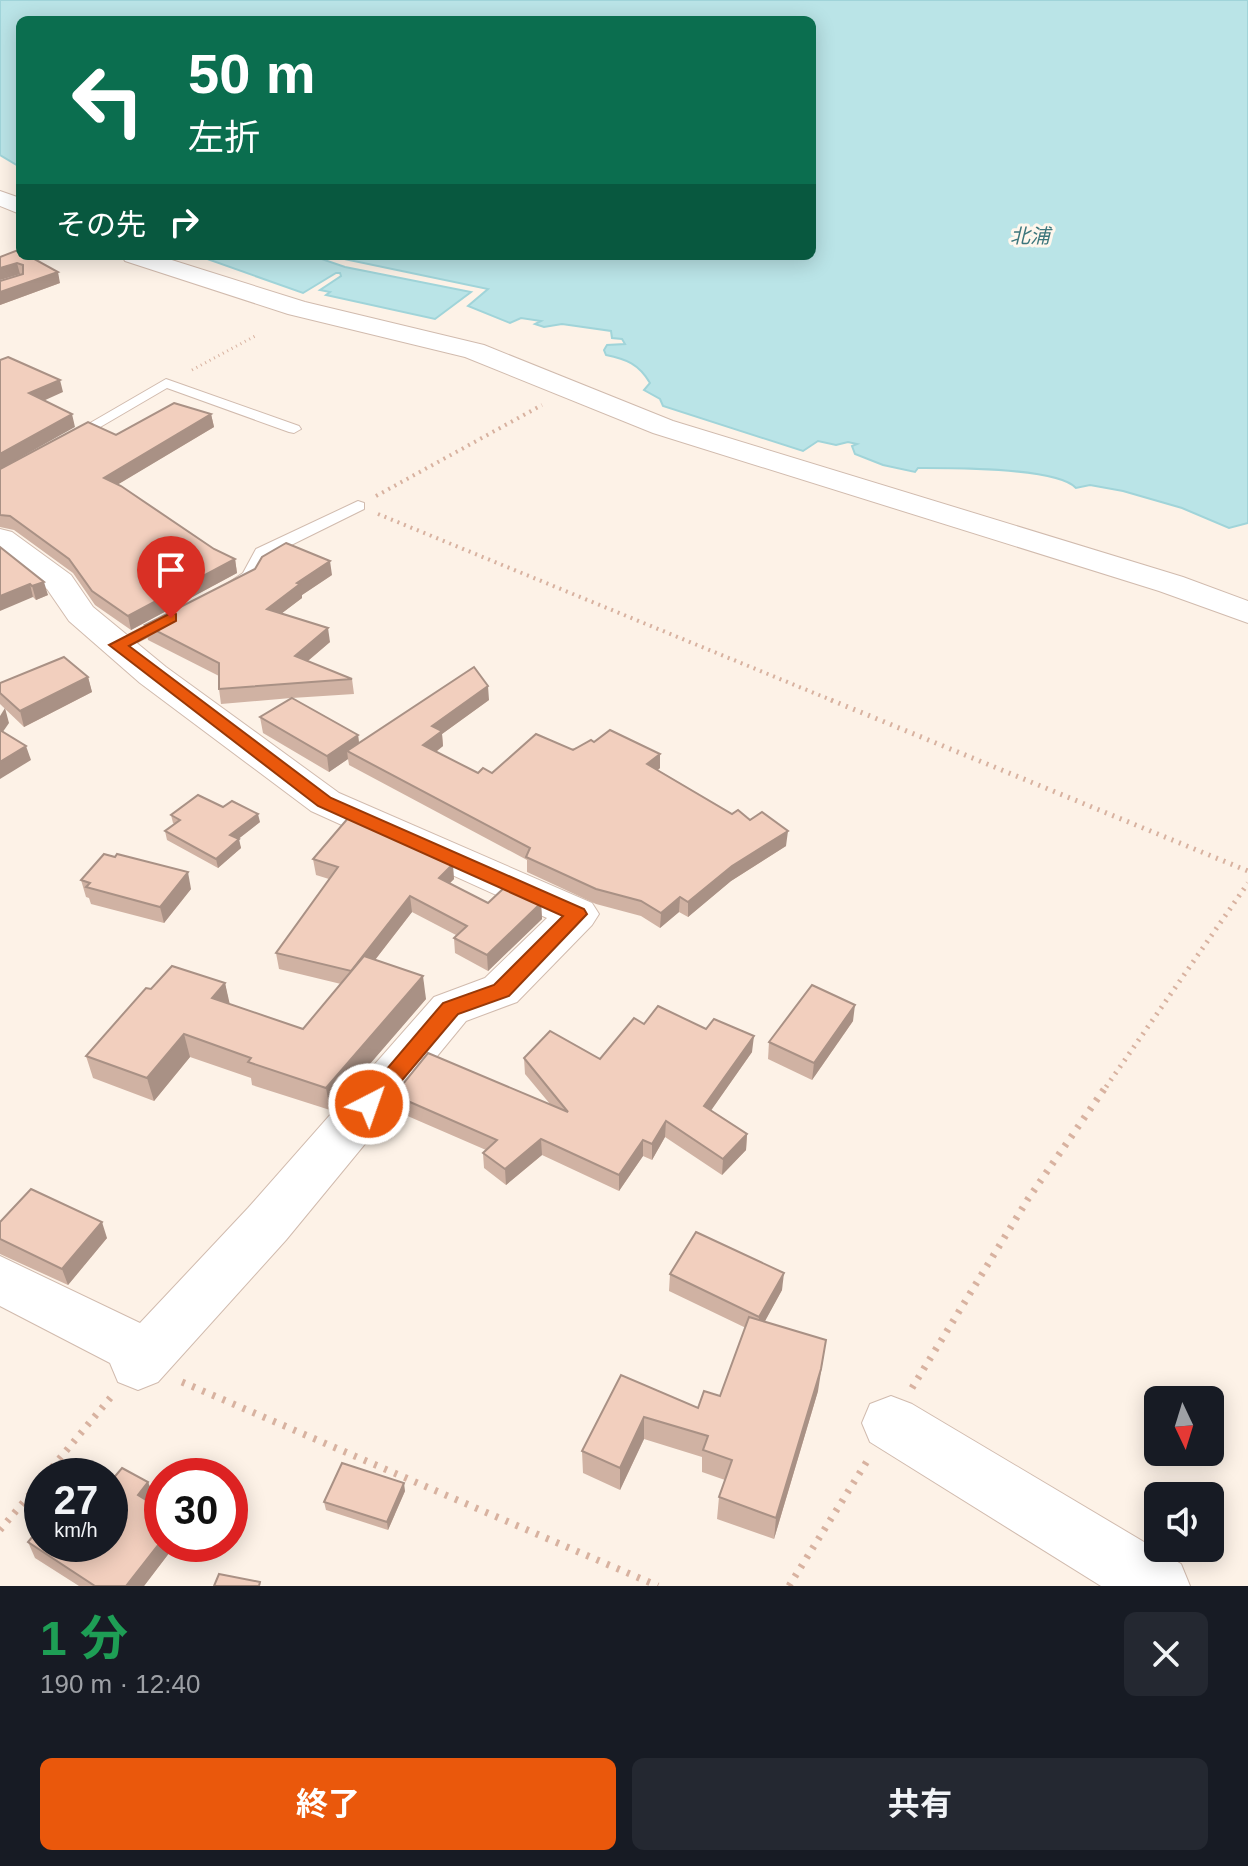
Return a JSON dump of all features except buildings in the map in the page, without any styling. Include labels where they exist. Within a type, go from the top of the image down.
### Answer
[{"type":"street","points":[[146,260],[285,305],[474,351],[663,427],[1171,584],[1248,613]]},
{"type":"street","points":[[0,539],[59,582],[81,614],[118,645],[325,802],[577,914],[501,990],[450,1009],[267,1224],[143,1359],[0,1280]]},
{"type":"street","points":[[891,1423],[1159,1586]]},
{"type":"lane","points":[[55,447],[166,383],[294,429]]},
{"type":"lane","points":[[223,590],[250,576],[262,553],[358,506]]},
{"type":"lane","points":[[118,645],[184,611]]},
{"type":"path","points":[[166,383],[257,335]]},
{"type":"path","points":[[358,506],[571,389]]},
{"type":"path","points":[[358,506],[1248,871]]},
{"type":"path","points":[[789,1586],[1028,1199],[1248,883]]},
{"type":"path","points":[[61,1458],[143,1359],[658,1586]]},
{"type":"path","points":[[0,1530],[24,1502]]},
{"type":"water","name":"北浦","points":[[0,0],[1248,0],[1248,523],[1229,528],[1182,508],[1123,491],[1090,485],[1076,488],[1065,481],[1026,472],[918,468],[915,472],[883,465],[855,454],[852,446],[857,444],[848,442],[836,445],[818,441],[803,451],[663,406],[660,399],[644,390],[650,383],[637,367],[606,355],[604,350],[607,345],[625,344],[622,339],[612,338],[611,331],[562,324],[544,327],[535,324],[541,321],[521,318],[510,323],[468,306],[488,289],[349,260],[816,260],[816,16],[16,16],[16,165],[0,155]]},
{"type":"water","points":[[210,260],[325,260],[345,267],[471,292],[435,319],[326,295],[330,292],[320,290],[341,276],[340,273],[303,293]]},
{"type":"route","points":[[171,618],[118,645],[153,675],[325,802],[577,914],[501,990],[450,1009],[369,1104]]}]
